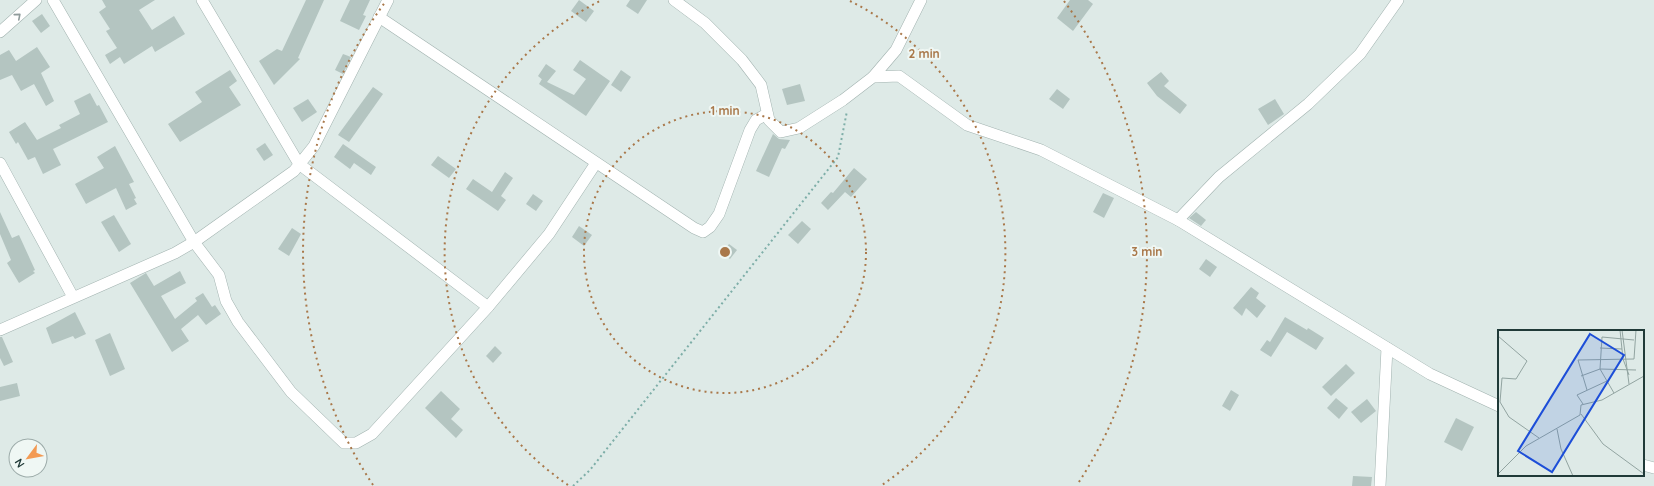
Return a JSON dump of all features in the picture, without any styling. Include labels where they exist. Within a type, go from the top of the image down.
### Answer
[{"type":"street","points":[[0,32],[36,0]]},
{"type":"street","points":[[53,0],[194,242],[219,275],[226,301],[238,322],[291,392],[344,443],[356,443],[372,434],[488,307],[549,234],[596,163]]},
{"type":"street","points":[[202,0],[299,164],[488,307]]},
{"type":"street","points":[[0,330],[175,253],[194,242],[294,171],[314,146],[388,0]]},
{"type":"street","points":[[674,0],[705,23],[742,60],[761,85],[769,120],[781,132],[799,128],[873,77],[896,50],[921,0]]},
{"type":"street","points":[[1178,220],[1219,177],[1308,104],[1360,54],[1398,0]]},
{"type":"street","points":[[379,17],[596,163],[694,228],[703,232],[710,228],[719,214],[753,125],[756,120],[767,114]]},
{"type":"street","points":[[873,77],[899,76],[967,125],[1041,150],[1178,220],[1430,374],[1498,406]]},
{"type":"street","points":[[0,163],[73,297]]},
{"type":"street","points":[[1380,486],[1387,348]]},
{"type":"street","points":[[1644,465],[1654,468]]},
{"type":"path","points":[[573,486],[590,470],[838,157],[850,94]]},
{"type":"building","points":[[102,0],[155,0],[139,10],[152,30],[174,16],[185,34],[155,52],[152,46],[124,64],[120,57],[110,64],[105,55],[117,48],[106,31],[110,29],[99,12],[106,7]]},
{"type":"building","points":[[306,0],[324,0],[298,58],[300,59],[274,85],[259,61],[277,49],[282,51]]},
{"type":"building","points":[[350,0],[370,0],[363,15],[366,16],[359,30],[340,21]]},
{"type":"building","points":[[579,0],[594,11],[586,22],[571,11]]},
{"type":"building","points":[[630,0],[647,0],[638,14],[626,6]]},
{"type":"building","points":[[1070,0],[1088,0],[1093,4],[1073,31],[1057,18]]},
{"type":"building","points":[[42,14],[50,26],[41,33],[32,21]]},
{"type":"building","points":[[37,47],[50,67],[41,73],[54,101],[46,106],[34,84],[21,91],[12,75],[0,80],[0,55],[9,50],[16,61]]},
{"type":"building","points":[[343,54],[351,57],[343,74],[335,70]]},
{"type":"building","points":[[580,60],[610,81],[586,116],[539,84],[542,79],[538,76],[546,64],[556,71],[547,82],[574,95],[586,79],[573,70]]},
{"type":"building","points":[[230,70],[237,81],[229,87],[241,105],[180,142],[168,124],[202,102],[195,92]]},
{"type":"building","points":[[621,70],[631,77],[621,92],[611,85]]},
{"type":"building","points":[[1161,72],[1169,81],[1164,86],[1187,105],[1180,114],[1157,96],[1147,83]]},
{"type":"building","points":[[800,84],[805,101],[787,105],[782,89]]},
{"type":"building","points":[[373,87],[383,94],[349,142],[338,135]]},
{"type":"building","points":[[1057,89],[1070,99],[1063,109],[1049,99]]},
{"type":"building","points":[[90,93],[97,106],[99,105],[108,122],[53,149],[61,165],[43,174],[35,157],[28,160],[18,142],[16,144],[9,132],[25,122],[37,140],[61,128],[59,125],[80,114],[74,101]]},
{"type":"building","points":[[308,99],[317,112],[302,122],[293,108]]},
{"type":"building","points":[[1275,99],[1284,114],[1268,125],[1258,109]]},
{"type":"building","points":[[773,134],[779,139],[790,140],[785,149],[782,148],[769,177],[756,171]]},
{"type":"building","points":[[265,143],[273,155],[264,161],[256,149]]},
{"type":"building","points":[[343,144],[376,167],[371,175],[354,163],[350,169],[334,157]]},
{"type":"building","points":[[115,146],[134,182],[129,184],[136,198],[134,199],[137,204],[126,210],[116,188],[86,204],[75,184],[104,168],[97,157]]},
{"type":"building","points":[[438,156],[456,169],[449,178],[431,165]]},
{"type":"building","points":[[854,168],[867,179],[851,197],[845,192],[828,210],[821,203],[831,192],[833,193]]},
{"type":"building","points":[[505,172],[513,178],[501,196],[506,200],[498,211],[466,189],[473,179],[492,192]]},
{"type":"building","points":[[1103,193],[1114,198],[1104,218],[1093,212]]},
{"type":"building","points":[[533,194],[543,201],[536,211],[526,204]]},
{"type":"building","points":[[0,212],[12,238],[19,235],[35,270],[33,271],[35,273],[19,283],[7,263],[11,260],[0,234]]},
{"type":"building","points":[[1196,212],[1206,220],[1201,226],[1189,218]]},
{"type":"building","points":[[114,215],[131,244],[119,252],[101,222]]},
{"type":"building","points":[[802,221],[811,229],[798,244],[788,235]]},
{"type":"building","points":[[579,226],[592,235],[584,246],[572,237]]},
{"type":"building","points":[[292,228],[301,234],[289,256],[278,249]]},
{"type":"building","points":[[729,244],[737,250],[730,259],[722,253]]},
{"type":"building","points":[[1206,259],[1217,267],[1210,277],[1199,269]]},
{"type":"building","points":[[180,271],[186,283],[161,296],[175,319],[197,301],[195,298],[203,293],[212,307],[215,305],[221,314],[206,325],[198,315],[181,329],[189,341],[172,352],[130,283],[146,273],[154,286]]},
{"type":"building","points":[[1251,287],[1259,293],[1256,298],[1266,306],[1257,318],[1246,308],[1242,316],[1233,308]]},
{"type":"building","points":[[75,312],[86,334],[75,339],[73,336],[52,344],[46,328]]},
{"type":"building","points":[[1285,317],[1307,330],[1308,328],[1324,338],[1316,350],[1287,332],[1271,357],[1260,350],[1267,340],[1270,342]]},
{"type":"building","points":[[110,333],[125,369],[110,376],[95,340]]},
{"type":"building","points":[[0,337],[2,337],[13,362],[4,366],[0,358]]},
{"type":"building","points":[[495,346],[502,353],[493,363],[486,356]]},
{"type":"building","points":[[1346,364],[1355,373],[1331,396],[1322,387]]},
{"type":"building","points":[[17,383],[20,396],[0,401],[0,387]]},
{"type":"building","points":[[1231,390],[1239,395],[1230,411],[1222,406]]},
{"type":"building","points":[[441,391],[460,409],[451,419],[463,430],[456,438],[425,408]]},
{"type":"building","points":[[1336,398],[1348,408],[1339,419],[1327,408]]},
{"type":"building","points":[[1367,399],[1376,411],[1361,423],[1351,412]]},
{"type":"building","points":[[1456,418],[1474,427],[1462,451],[1444,442]]},
{"type":"building","points":[[1353,476],[1372,477],[1371,486],[1352,486]]}]
